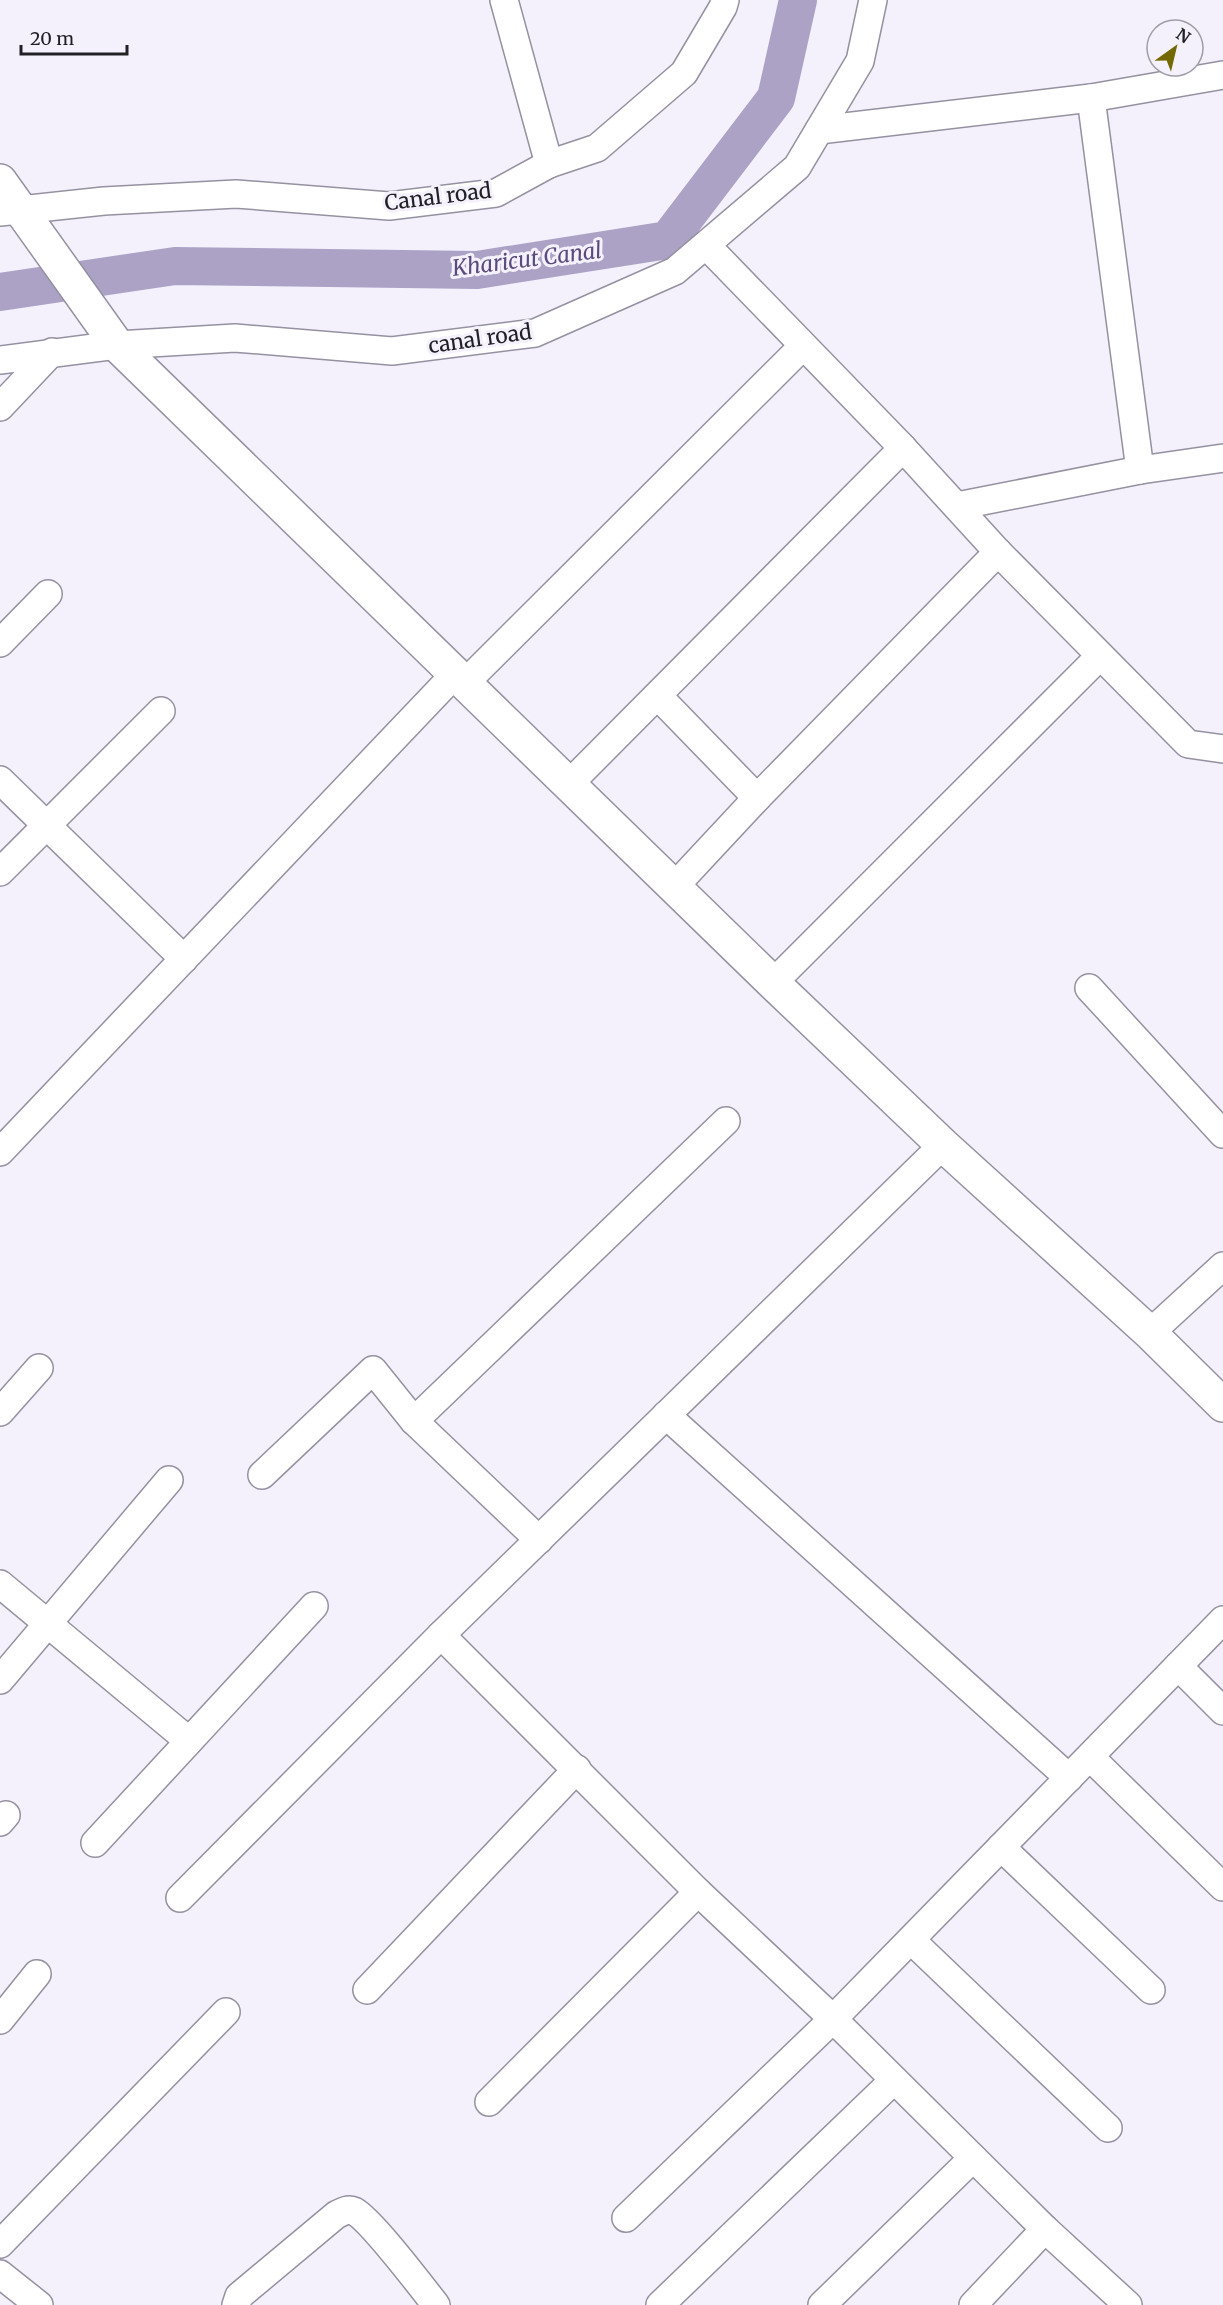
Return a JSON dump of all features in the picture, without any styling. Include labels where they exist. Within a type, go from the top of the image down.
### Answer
[{"type":"street","points":[[504,0],[549,164]]},
{"type":"street","name":"Canal road","points":[[10,210],[236,194],[389,206],[496,193],[549,164],[597,148],[684,73],[725,0]]},
{"type":"street","name":"canal road","points":[[0,360],[52,352],[109,334],[235,338],[392,351],[535,333],[675,271],[797,167],[860,61],[873,0]]},
{"type":"street","points":[[819,130],[1092,98],[1223,75]]},
{"type":"street","points":[[1092,98],[1140,470]]},
{"type":"street","points":[[0,181],[10,210],[41,239],[109,334],[773,983],[943,1145],[1150,1333],[1223,1405]]},
{"type":"street","points":[[706,244],[903,448],[998,552],[1188,744],[1223,749]]},
{"type":"street","points":[[0,1152],[460,678],[802,346]]},
{"type":"street","points":[[0,406],[52,352]]},
{"type":"street","points":[[568,785],[903,448]]},
{"type":"street","points":[[957,506],[1140,470],[1223,458]]},
{"type":"street","points":[[674,887],[757,798],[998,552]]},
{"type":"street","points":[[0,643],[48,594]]},
{"type":"street","points":[[773,983],[1100,656]]},
{"type":"street","points":[[658,696],[757,798]]},
{"type":"street","points":[[0,872],[161,711]]},
{"type":"street","points":[[0,780],[184,960]]},
{"type":"street","points":[[1089,988],[1223,1134]]},
{"type":"street","points":[[414,1420],[726,1121]]},
{"type":"street","points":[[180,1898],[441,1635],[943,1145]]},
{"type":"street","points":[[1150,1333],[1223,1266]]},
{"type":"street","points":[[0,1412],[39,1368]]},
{"type":"street","points":[[262,1475],[373,1370],[414,1420],[539,1540]]},
{"type":"street","points":[[666,1415],[1069,1778]]},
{"type":"street","points":[[0,1680],[169,1480]]},
{"type":"street","points":[[0,1584],[189,1741]]},
{"type":"street","points":[[94,1843],[314,1606]]},
{"type":"street","points":[[626,2218],[833,2019],[1223,1620]]},
{"type":"street","points":[[441,1635],[577,1768],[698,1892],[833,2019],[1045,2229],[1128,2305]]},
{"type":"street","points":[[1179,1666],[1223,1711]]},
{"type":"street","points":[[1090,1756],[1223,1887]]},
{"type":"street","points":[[367,1990],[577,1768]]},
{"type":"street","points":[[1001,1847],[1151,1990]]},
{"type":"street","points":[[489,2102],[698,1892]]},
{"type":"street","points":[[911,1940],[1108,2128]]},
{"type":"street","points":[[0,2020],[37,1974]]},
{"type":"street","points":[[0,2244],[226,2012]]},
{"type":"street","points":[[660,2305],[894,2080]]},
{"type":"street","points":[[822,2305],[973,2158]]},
{"type":"street","points":[[236,2305],[239,2296],[255,2282],[336,2215],[346,2210],[354,2211],[370,2227],[436,2305]]},
{"type":"street","points":[[973,2305],[1045,2229]]},
{"type":"street","points":[[0,2274],[39,2305]]},
{"type":"waterway","name":"Kharicut Canal","points":[[0,292],[175,266],[477,270],[668,240],[776,98],[798,0]]}]
